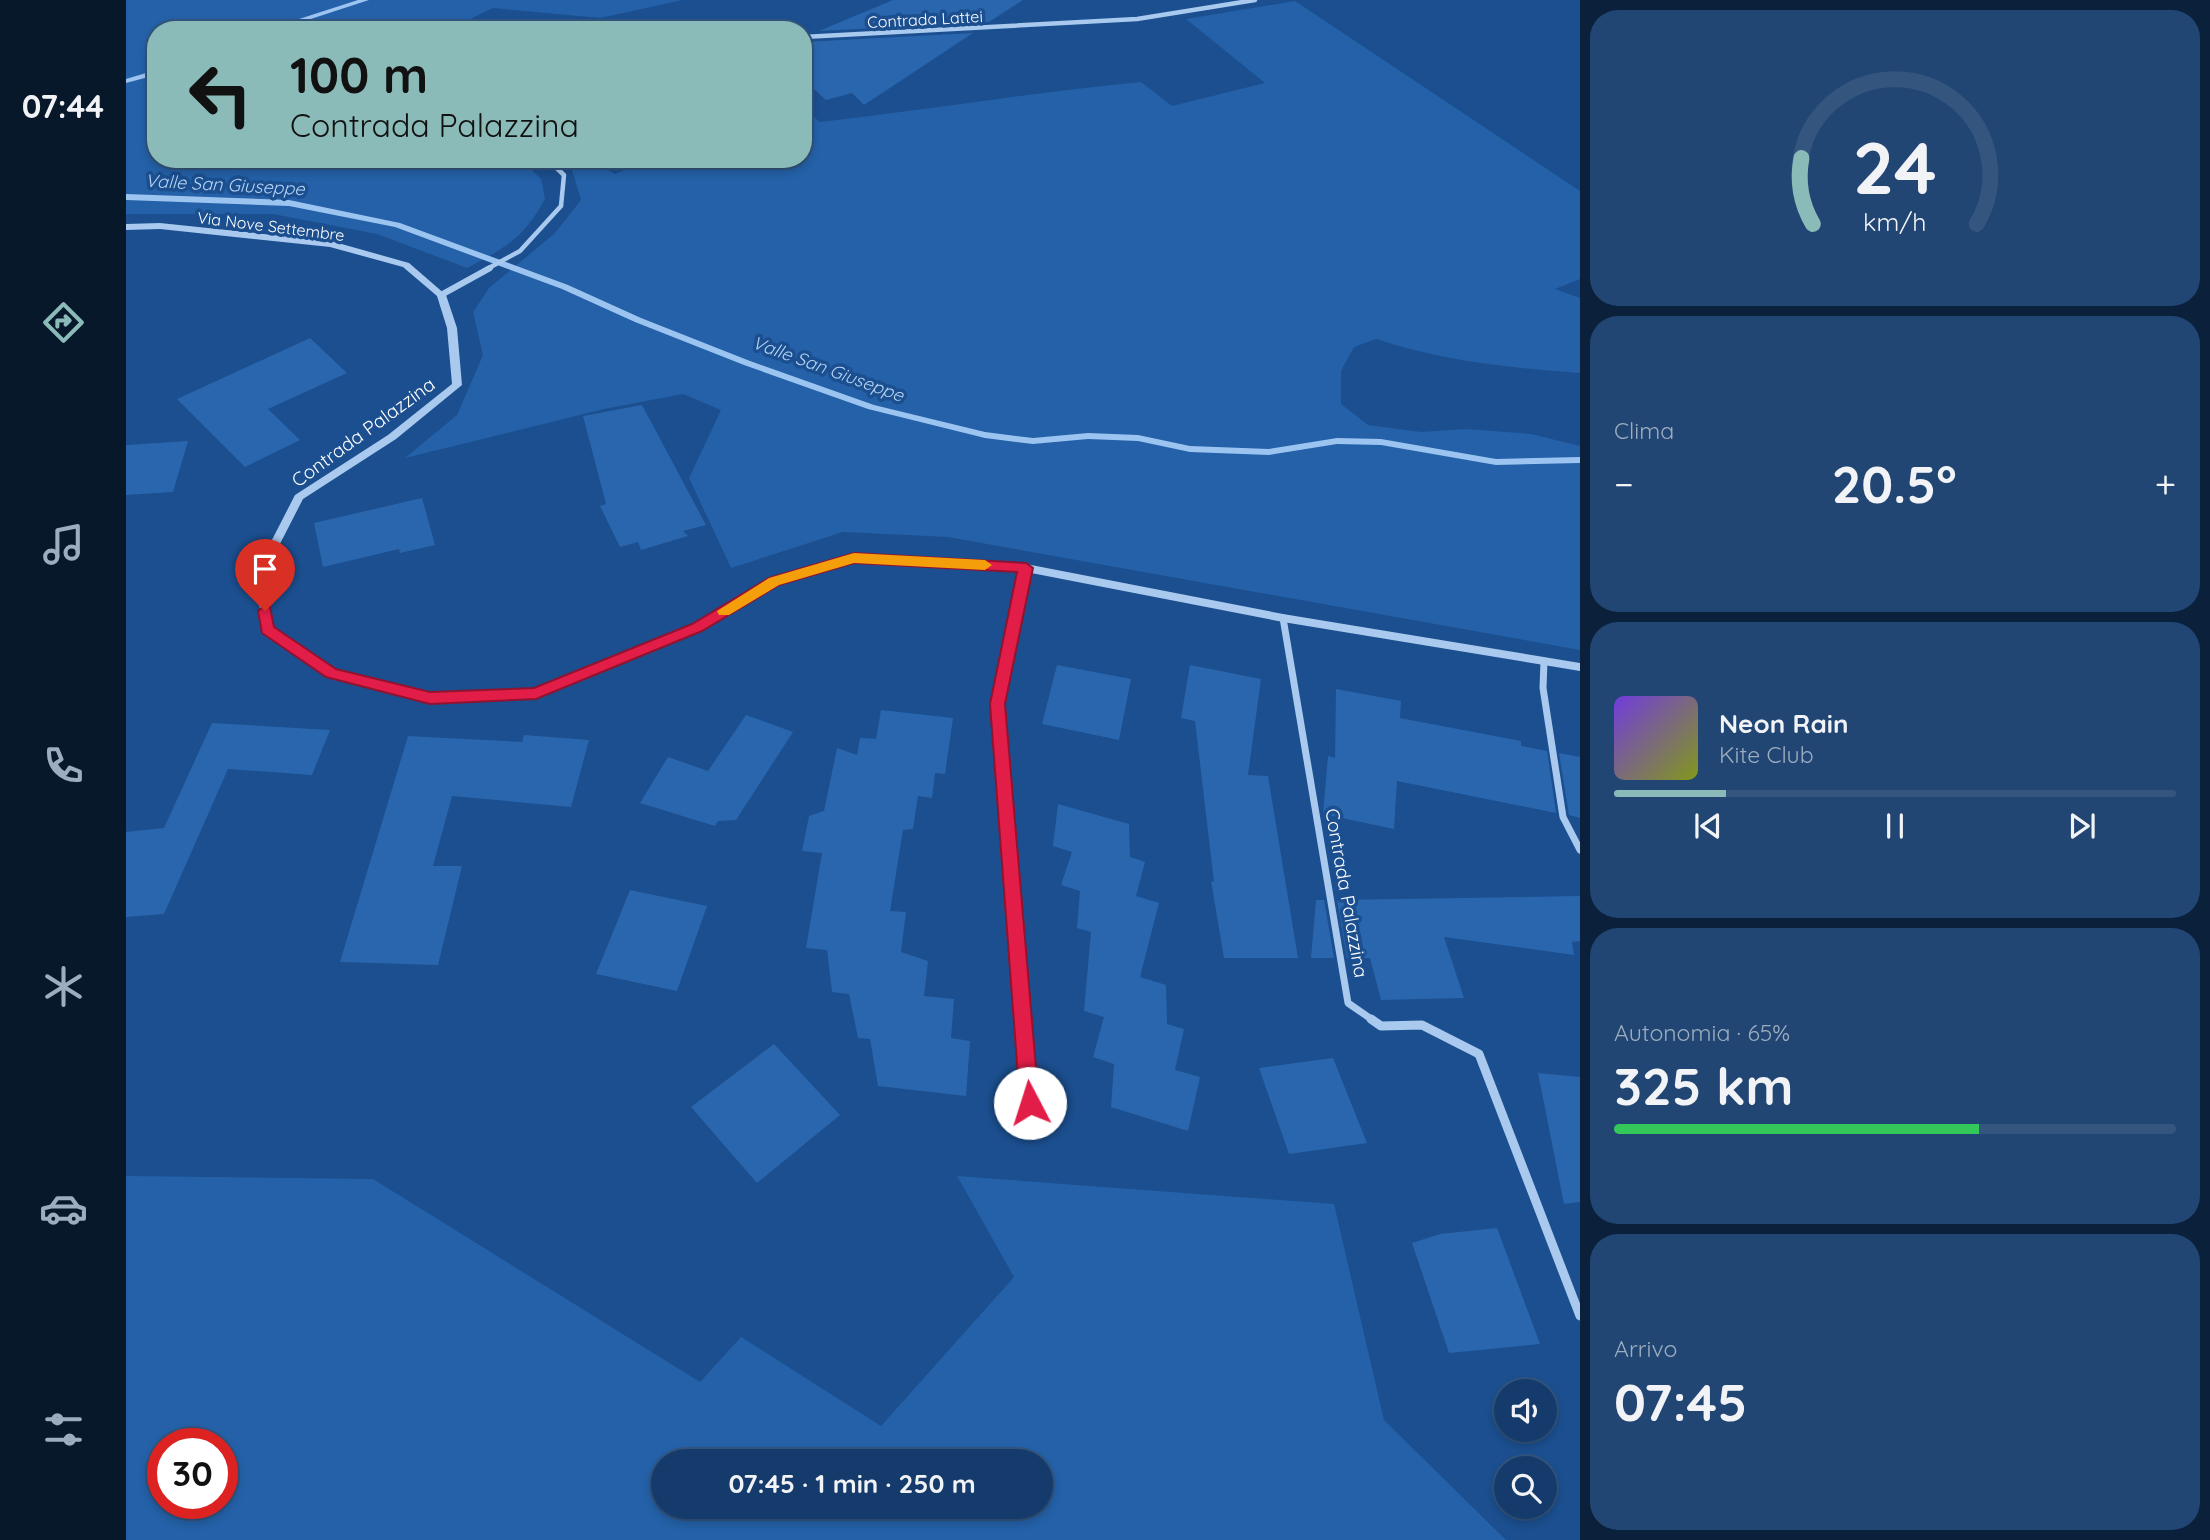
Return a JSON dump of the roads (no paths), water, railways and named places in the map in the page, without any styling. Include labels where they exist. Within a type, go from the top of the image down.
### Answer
[{"type":"street","name":"Contrada Lattei","points":[[812,37],[1137,19],[1255,0]]},
{"type":"street","points":[[441,295],[520,251],[561,205],[564,175],[557,168]]},
{"type":"street","name":"Via Nove Settembre","points":[[126,227],[160,226],[331,244],[406,265],[441,295]]},
{"type":"street","name":"Contrada Palazzina","points":[[441,295],[452,328],[457,385],[392,438],[299,497],[260,573],[267,629],[331,673],[430,698],[536,693],[697,627],[774,581],[854,558],[1026,568],[1283,618],[1580,667]]},
{"type":"street","points":[[1026,568],[997,704],[1030,1103]]},
{"type":"street","name":"Contrada Palazzina","points":[[1283,618],[1348,1003],[1381,1026],[1422,1025],[1479,1055],[1580,1316]]},
{"type":"street","points":[[1544,661],[1543,688],[1563,817],[1580,850]]},
{"type":"waterway","points":[[298,21],[365,0]]},
{"type":"waterway","points":[[126,81],[147,75]]},
{"type":"waterway","name":"Valle San Giuseppe","points":[[126,197],[289,203],[397,225],[565,287],[638,320],[747,363],[871,407],[985,435],[1033,441],[1088,436],[1138,438],[1190,449],[1269,452],[1337,441],[1381,442],[1496,462],[1580,460]]}]
